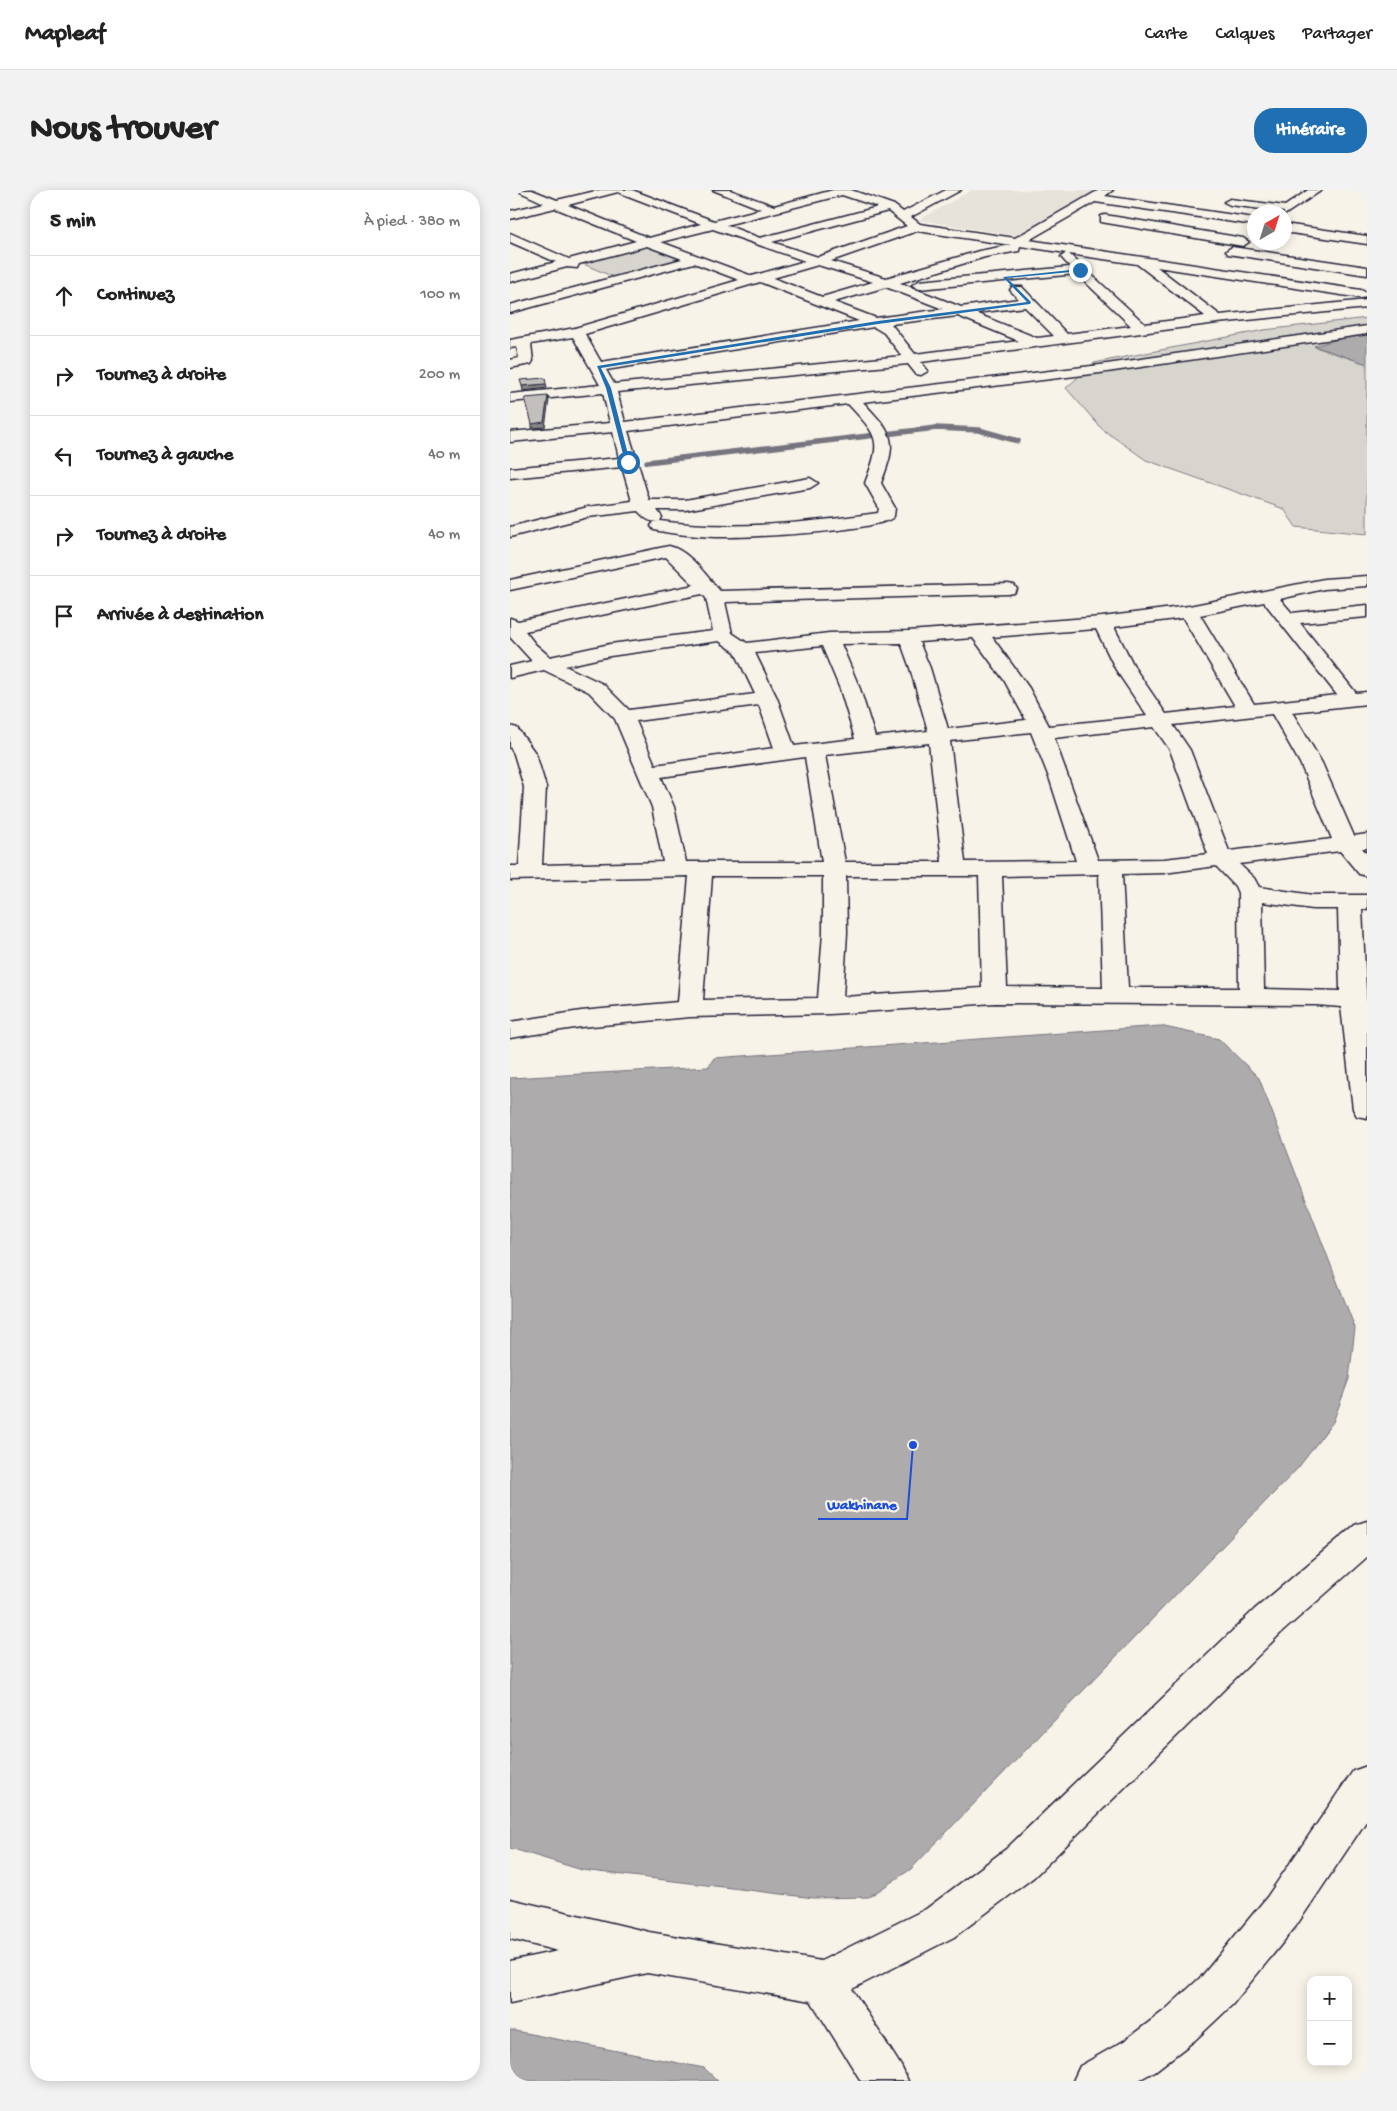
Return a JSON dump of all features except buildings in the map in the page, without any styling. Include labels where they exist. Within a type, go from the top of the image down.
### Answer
[{"type":"street","points":[[522,190],[695,260],[824,301],[878,322],[889,330],[934,388]]},
{"type":"street","points":[[510,214],[614,190]]},
{"type":"street","points":[[622,190],[759,242],[900,287],[1038,343]]},
{"type":"street","points":[[719,190],[772,209]]},
{"type":"street","points":[[904,216],[955,190]]},
{"type":"street","points":[[1017,242],[1107,190]]},
{"type":"street","points":[[1292,206],[1316,190]]},
{"type":"street","points":[[510,278],[711,224],[847,191],[890,207],[916,227]]},
{"type":"street","points":[[1094,198],[1247,221]]},
{"type":"street","points":[[1218,200],[1248,205]]},
{"type":"street","points":[[759,242],[890,207]]},
{"type":"street","points":[[1106,219],[1243,242]]},
{"type":"street","points":[[510,364],[526,361],[517,343],[577,332],[757,280],[865,247],[916,227],[1367,295]]},
{"type":"street","points":[[1343,236],[1355,227]]},
{"type":"street","points":[[1039,229],[1058,233]]},
{"type":"street","points":[[1292,229],[1367,240]]},
{"type":"street","points":[[510,237],[630,290]]},
{"type":"street","points":[[1205,271],[1214,259],[1232,251],[1247,239]]},
{"type":"street","points":[[510,248],[526,244]]},
{"type":"street","points":[[824,301],[983,254],[1034,245]]},
{"type":"street","points":[[1059,248],[1143,330]]},
{"type":"street","points":[[1232,251],[1367,270]]},
{"type":"street","points":[[983,254],[1064,340]]},
{"type":"street","points":[[515,317],[613,282],[695,260]]},
{"type":"street","points":[[1142,262],[1217,320]]},
{"type":"street","points":[[900,287],[1080,270]]},
{"type":"street","points":[[1258,279],[1291,312]]},
{"type":"street","points":[[646,298],[662,306]]},
{"type":"street","points":[[599,367],[878,322],[1030,302]]},
{"type":"street","points":[[510,398],[912,359],[1217,320],[1367,304]]},
{"type":"street","points":[[515,317],[545,339]]},
{"type":"street","points":[[510,436],[619,427],[1100,369],[1367,330]]},
{"type":"street","points":[[577,332],[599,367],[608,388],[642,505],[648,510],[664,537],[682,561],[711,592],[723,635],[743,649],[767,698],[786,753]]},
{"type":"street","points":[[510,585],[619,560],[680,530],[800,529],[886,516],[887,508],[873,483],[886,453],[881,434],[879,428],[851,398]]},
{"type":"street","points":[[510,474],[628,462]]},
{"type":"street","points":[[510,532],[588,512],[642,505],[685,505],[810,483]]},
{"type":"street","points":[[743,649],[829,639],[908,637],[1102,623],[1189,612],[1324,584],[1367,581]]},
{"type":"street","points":[[676,869],[663,807],[624,718],[596,688],[546,664],[528,648],[512,626],[626,603],[711,592],[1008,589]]},
{"type":"street","points":[[1268,595],[1359,699]]},
{"type":"street","points":[[1289,619],[1367,610]]},
{"type":"street","points":[[1189,612],[1248,711]]},
{"type":"street","points":[[1102,623],[1126,670],[1180,750],[1221,859],[1246,883],[1250,893],[1252,997]]},
{"type":"street","points":[[978,631],[1004,665],[1024,697],[1040,729],[1100,867],[1116,995]]},
{"type":"street","points":[[510,672],[610,650],[723,635]]},
{"type":"street","points":[[908,637],[920,668],[939,735],[944,794],[954,869]]},
{"type":"street","points":[[829,639],[850,689],[867,744]]},
{"type":"street","points":[[624,718],[767,698]]},
{"type":"street","points":[[649,772],[786,753],[939,735],[1158,720],[1359,699]]},
{"type":"street","points":[[1279,708],[1356,842],[1367,869]]},
{"type":"street","points":[[510,732],[524,754],[535,787],[515,875],[676,869],[834,867],[990,869],[1164,866],[1356,842]]},
{"type":"street","points":[[814,750],[834,867],[835,933],[830,1006]]},
{"type":"street","points":[[990,869],[995,995]]},
{"type":"street","points":[[690,1009],[702,870]]},
{"type":"street","points":[[1250,893],[1313,902],[1358,902],[1353,1000],[1367,1109]]},
{"type":"street","points":[[510,1030],[582,1019],[690,1009],[830,1006],[995,995],[1116,995],[1353,1000]]},
{"type":"street","points":[[510,1920],[649,1953],[823,1982],[940,1923],[1020,1863],[1268,1620],[1367,1536]]},
{"type":"street","points":[[1096,2081],[1117,2071],[1159,2043],[1238,1966],[1285,1910],[1367,1785]]},
{"type":"street","points":[[510,1982],[649,1953]]},
{"type":"street","points":[[823,1982],[886,2081]]},
{"type":"shaded area","points":[[972,190],[1104,190],[1028,238],[919,220]]},
{"type":"shaded area","points":[[650,245],[686,259],[616,278],[581,263]]},
{"type":"shaded area","points":[[1367,318],[1367,331],[1315,347],[1367,364],[1367,534],[1296,527],[1284,509],[1146,460],[1102,429],[1066,388],[1094,363],[1264,330]]},
{"type":"shaded area","points":[[1367,331],[1367,364],[1314,346]]},
{"type":"shaded area","points":[[1160,1026],[1219,1039],[1259,1078],[1355,1328],[1349,1379],[1333,1422],[1298,1468],[911,1869],[869,1897],[814,1898],[582,1870],[510,1848],[510,1078],[708,1067],[714,1058]]},
{"type":"shaded area","points":[[510,2030],[704,2068],[718,2081],[510,2081]]},
{"type":"waterway","points":[[647,462],[936,428],[979,430],[1018,441]]},
{"type":"place","name":"Wakhinane","points":[[913,1445]]},
{"type":"route","points":[[628,462],[608,388],[599,367],[765,342],[878,322],[1030,302],[1004,278],[1080,270]]}]
